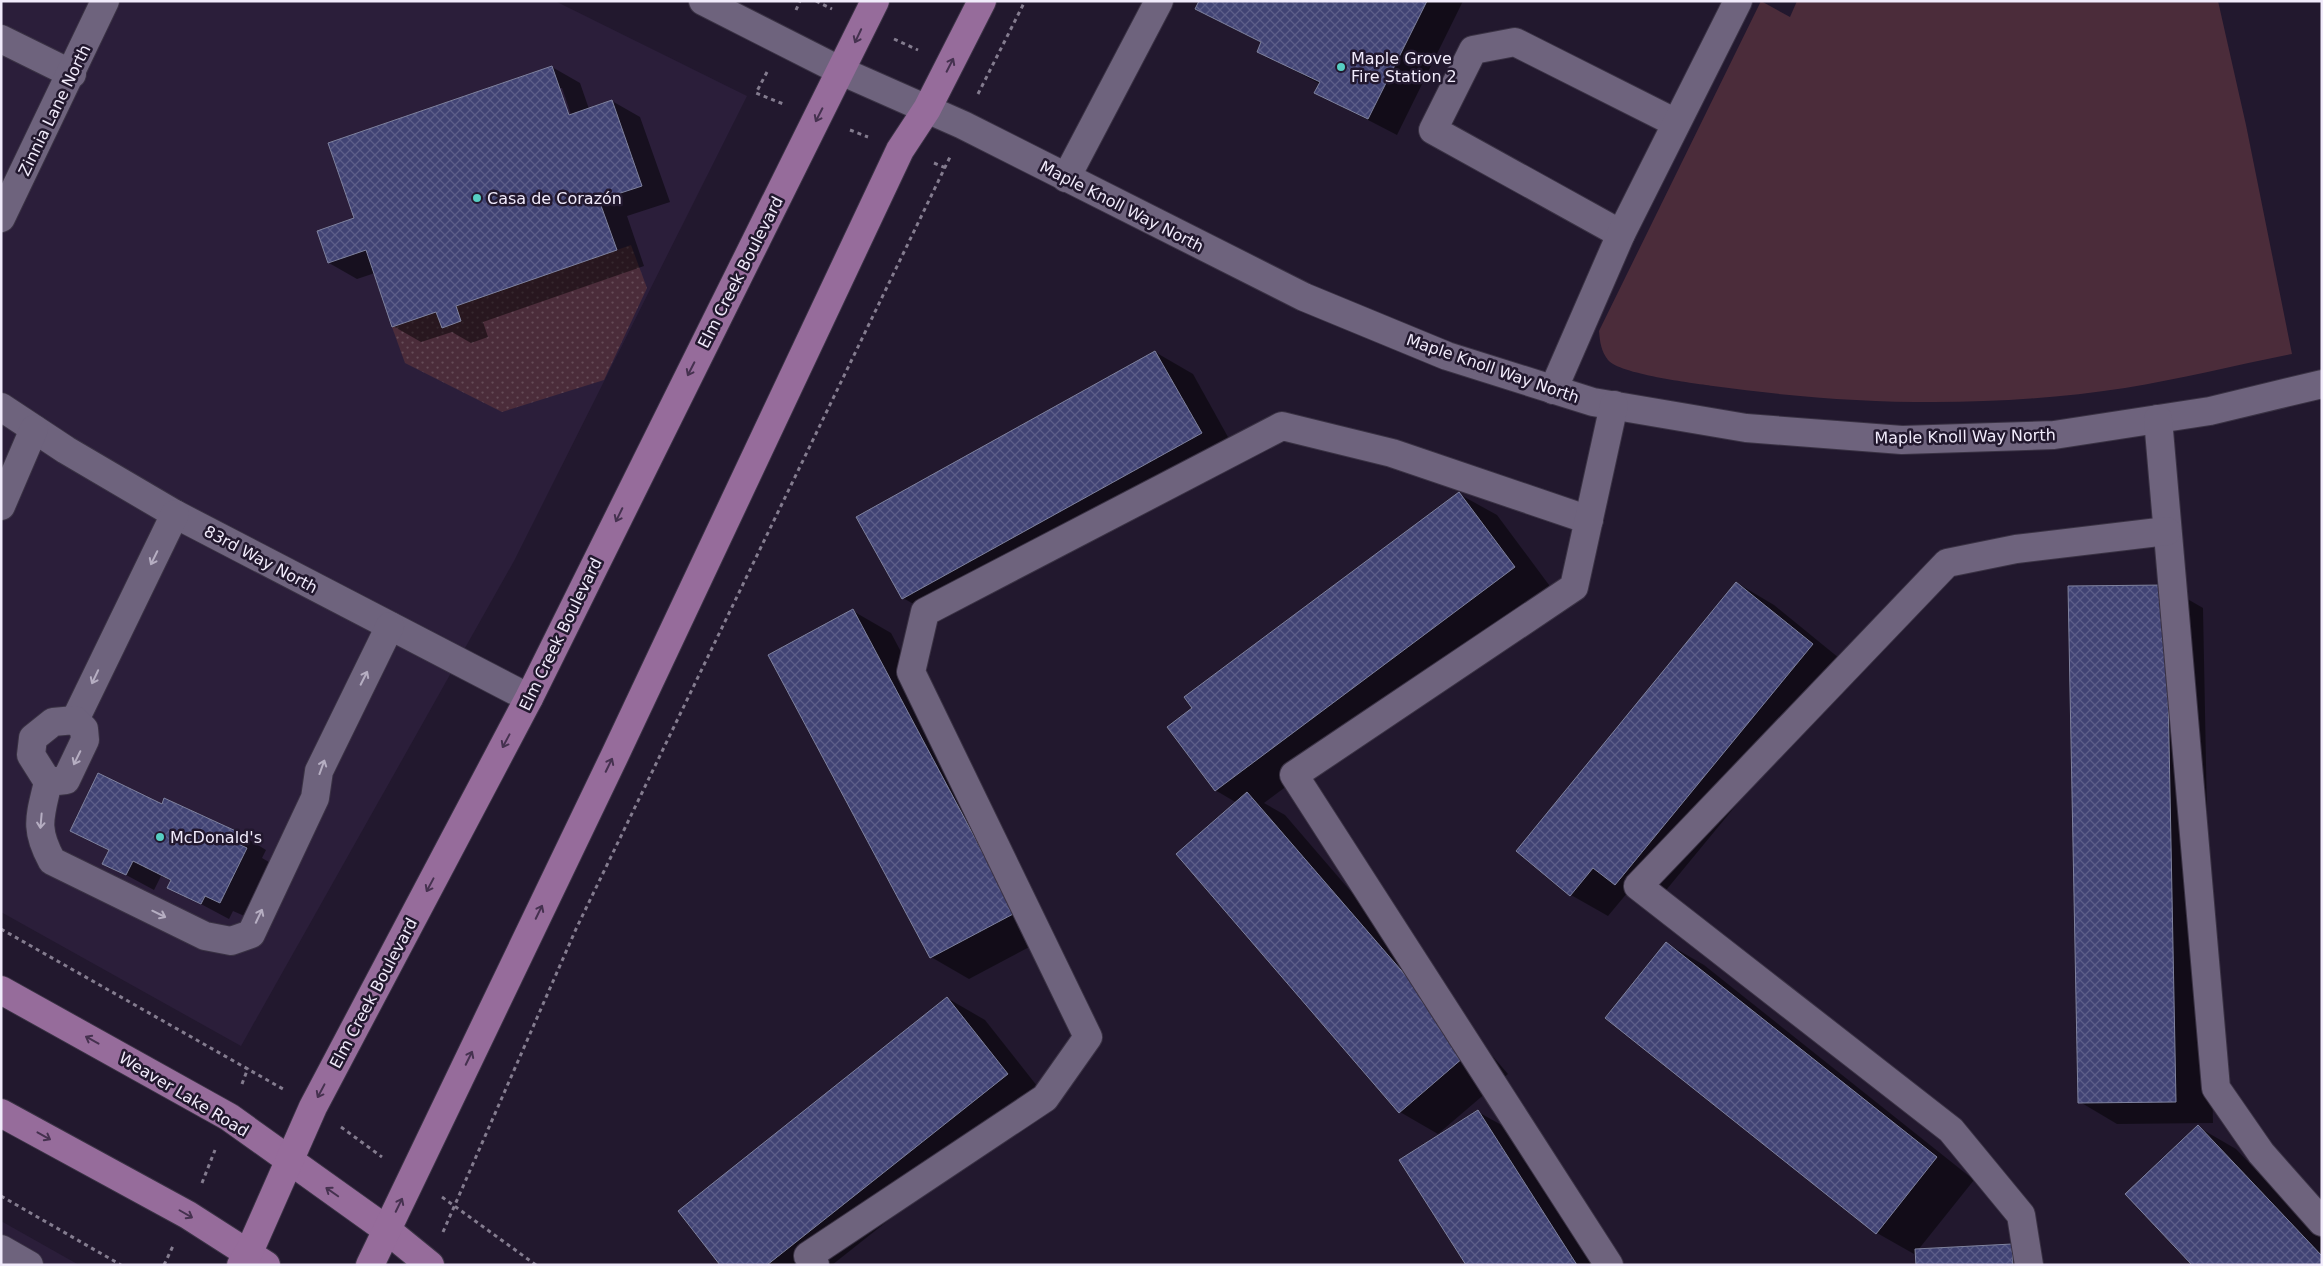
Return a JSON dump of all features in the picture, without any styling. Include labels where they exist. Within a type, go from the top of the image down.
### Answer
[{"type":"main road","points":[[370,1265],[622,739],[900,150],[927,109],[982,1]]},
{"type":"main road","name":"Elm Creek Boulevard","points":[[252,1261],[288,1161],[312,1107],[529,698],[869,13]]},
{"type":"main road","name":"Weaver Lake Road","points":[[1,990],[229,1117],[387,1230],[430,1265]]},
{"type":"main road","points":[[1,1113],[188,1215],[252,1261]]},
{"type":"street","name":"Zinnia Lane North","points":[[1,218],[106,1]]},
{"type":"street","name":"Maple Knoll Way North","points":[[703,1],[841,71],[963,125],[1304,297],[1447,356],[1593,402],[1746,428],[1902,440],[2054,435],[2210,411],[2322,384]]},
{"type":"street","points":[[1066,178],[1159,1]]},
{"type":"street","points":[[1553,390],[1622,234],[1738,1]]},
{"type":"street","points":[[1,39],[72,74]]},
{"type":"street","points":[[1622,234],[1433,130],[1473,50],[1515,42],[1676,123]]},
{"type":"street","points":[[1609,1265],[1294,775],[1574,586],[1614,405]]},
{"type":"street","name":"83rd Way North","points":[[1,407],[66,450],[175,514],[529,698]]},
{"type":"street","points":[[2158,419],[2216,1088],[2261,1153],[2322,1222]]},
{"type":"street","points":[[815,1265],[808,1256],[1045,1098],[1088,1037],[911,672],[925,612],[1282,426],[1392,453],[1588,520]]},
{"type":"street","points":[[1,506],[34,429]]},
{"type":"street","points":[[75,720],[175,514]]},
{"type":"street","points":[[2029,1265],[2021,1216],[1951,1130],[1638,886],[1947,563],[2016,549],[2167,531]]},
{"type":"street","points":[[75,720],[53,722],[34,738],[31,754],[48,782],[39,825],[44,845],[52,861],[205,936],[231,940],[251,934],[316,798],[319,771],[390,626]]},
{"type":"street","points":[[48,782],[66,780],[85,740],[84,729],[75,720]]},
{"type":"street","points":[[1,1249],[29,1265]]},
{"type":"path","points":[[816,1],[869,13],[950,65],[984,81]]},
{"type":"path","points":[[457,1206],[580,920],[946,168],[963,125],[984,81],[1025,1]]},
{"type":"path","points":[[1,929],[248,1068],[312,1107],[412,1178],[457,1206],[536,1265]]},
{"type":"path","points":[[164,1265],[188,1215],[248,1068]]},
{"type":"path","points":[[1,1196],[121,1265]]},
{"type":"shaded area","points":[[1,1],[555,1],[747,96],[514,561],[241,1046],[1,912]]},
{"type":"shaded area","points":[[1761,1],[1790,17],[1797,1],[2218,1],[2246,125],[2292,354],[2125,388],[2074,395],[1970,402],[1867,401],[1764,392],[1657,377],[1626,370],[1615,365],[1608,360],[1604,353],[1600,343],[1599,331]]},
{"type":"shaded area","points":[[631,245],[647,288],[604,380],[502,412],[405,363],[392,327],[436,312],[442,327],[456,306]]},
{"type":"shaded area","points":[[1,1221],[79,1265],[1,1265]]},
{"type":"building","name":"Maple Grove Fire Station 2","points":[[1199,1],[1427,1],[1368,119],[1314,93],[1320,82],[1257,52],[1261,42],[1195,9]]},
{"type":"building","name":"Casa de Corazón","points":[[552,66],[569,115],[612,100],[642,186],[599,200],[617,250],[456,306],[461,321],[442,328],[436,312],[392,327],[366,250],[328,263],[317,231],[354,218],[328,143]]},
{"type":"building","points":[[1155,351],[1202,433],[902,599],[856,517]]},
{"type":"building","points":[[1459,492],[1515,567],[1215,791],[1167,727],[1192,708],[1184,697]]},
{"type":"building","points":[[1736,582],[1813,644],[1615,885],[1593,868],[1570,896],[1516,851]]},
{"type":"building","points":[[2166,585],[2176,1102],[2078,1103],[2068,586]]},
{"type":"building","points":[[853,609],[1015,913],[930,958],[768,655]]},
{"type":"building","name":"McDonald's","points":[[98,773],[162,804],[164,798],[238,832],[234,842],[247,848],[220,903],[205,896],[201,904],[167,888],[171,880],[133,861],[126,875],[102,864],[109,850],[70,831]]},
{"type":"building","points":[[1247,792],[1471,1051],[1399,1113],[1176,854]]},
{"type":"building","points":[[1666,942],[1937,1157],[1876,1234],[1605,1018]]},
{"type":"building","points":[[947,997],[1008,1074],[767,1265],[720,1265],[678,1211]]},
{"type":"building","points":[[1478,1110],[1577,1265],[1466,1265],[1399,1160]]},
{"type":"building","points":[[2198,1125],[2322,1256],[2322,1265],[2192,1265],[2125,1194]]},
{"type":"building","points":[[2012,1244],[2013,1265],[1916,1265],[1915,1249]]},
{"type":"place","name":"Maple Grove Fire Station 2","points":[[1341,67]]},
{"type":"place","name":"Casa de Corazón","points":[[477,198]]},
{"type":"place","name":"McDonald's","points":[[160,837]]}]
